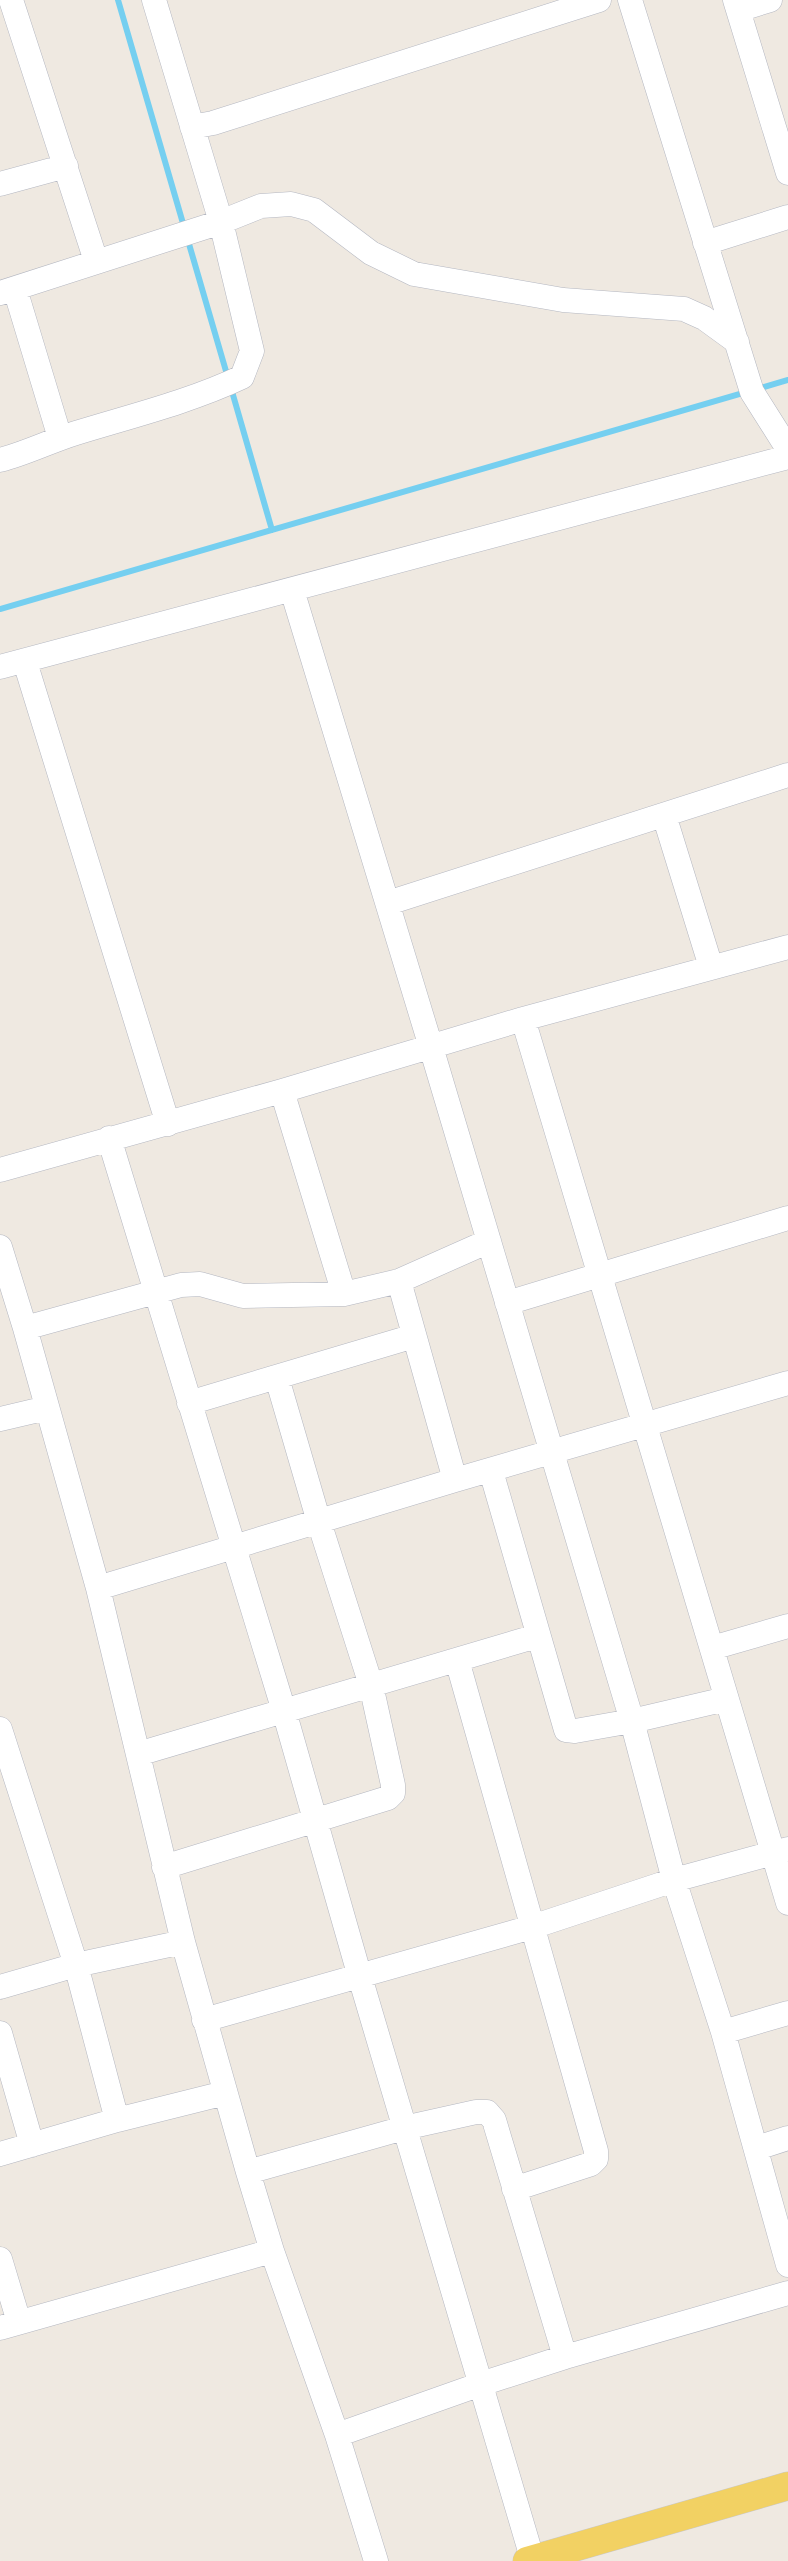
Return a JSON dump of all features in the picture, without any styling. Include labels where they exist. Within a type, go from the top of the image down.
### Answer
[{"type":"main road","points":[[531,2561],[788,2486]]},
{"type":"street","points":[[0,2],[7,0]]},
{"type":"street","points":[[11,0],[96,261]]},
{"type":"street","points":[[0,460],[31,451],[60,438],[216,390],[242,377],[252,352],[221,222],[154,0]]},
{"type":"street","points":[[192,127],[213,123],[599,0]]},
{"type":"street","points":[[630,0],[751,385],[788,449]]},
{"type":"street","points":[[770,0],[736,5],[788,173]]},
{"type":"street","points":[[0,184],[66,166]]},
{"type":"street","points":[[60,438],[7,291],[221,222],[261,206],[290,204],[314,210],[372,254],[414,274],[564,300],[684,309],[704,318],[737,342]]},
{"type":"street","points":[[705,243],[788,217]]},
{"type":"street","points":[[0,667],[25,662],[788,457]]},
{"type":"street","points":[[292,590],[432,1047],[632,1721],[674,1880],[723,2032],[757,2148],[788,2265]]},
{"type":"street","points":[[25,662],[168,1124]]},
{"type":"street","points":[[388,903],[788,775]]},
{"type":"street","points":[[664,815],[712,967]]},
{"type":"street","points":[[0,1170],[109,1138],[168,1124],[523,1019],[788,947]]},
{"type":"street","points":[[523,1019],[601,1275],[726,1700],[781,1851],[788,1903]]},
{"type":"street","points":[[282,1091],[344,1294]]},
{"type":"street","points":[[109,1138],[284,1711],[531,2561]]},
{"type":"street","points":[[507,1303],[788,1218]]},
{"type":"street","points":[[25,1328],[156,1292],[200,1284],[243,1296],[344,1294],[399,1281],[489,1241]]},
{"type":"street","points":[[1,1253],[25,1328],[98,1588],[164,1867],[204,2020],[272,2251],[337,2435],[376,2561]]},
{"type":"street","points":[[399,1281],[455,1480]]},
{"type":"street","points":[[189,1403],[414,1336]]},
{"type":"street","points":[[164,1867],[315,1822],[388,1798],[392,1793],[393,1784],[371,1685],[319,1522],[277,1378]]},
{"type":"street","points":[[98,1588],[455,1480],[788,1383]]},
{"type":"street","points":[[0,1419],[47,1408]]},
{"type":"street","points":[[491,1471],[537,1636],[566,1730],[575,1731],[632,1721],[726,1700]]},
{"type":"street","points":[[712,1648],[788,1626]]},
{"type":"street","points":[[138,1754],[537,1636]]},
{"type":"street","points":[[458,1660],[596,2159],[591,2164],[514,2189]]},
{"type":"street","points":[[0,1729],[76,1965],[117,2120]]},
{"type":"street","points":[[204,2020],[532,1927],[674,1880],[781,1851]]},
{"type":"street","points":[[0,1988],[76,1965],[183,1942]]},
{"type":"street","points":[[723,2032],[788,2013]]},
{"type":"street","points":[[0,2033],[32,2145]]},
{"type":"street","points":[[0,2154],[117,2120],[225,2093]]},
{"type":"street","points":[[248,2172],[404,2128],[476,2112],[487,2112],[494,2120],[565,2357]]},
{"type":"street","points":[[757,2148],[788,2138]]},
{"type":"street","points":[[0,2259],[9,2325],[272,2251]]},
{"type":"street","points":[[337,2435],[481,2384],[565,2357],[788,2293]]},
{"type":"waterway","points":[[118,0],[228,378]]},
{"type":"waterway","points":[[0,609],[788,380]]},
{"type":"waterway","points":[[231,388],[272,530]]}]
